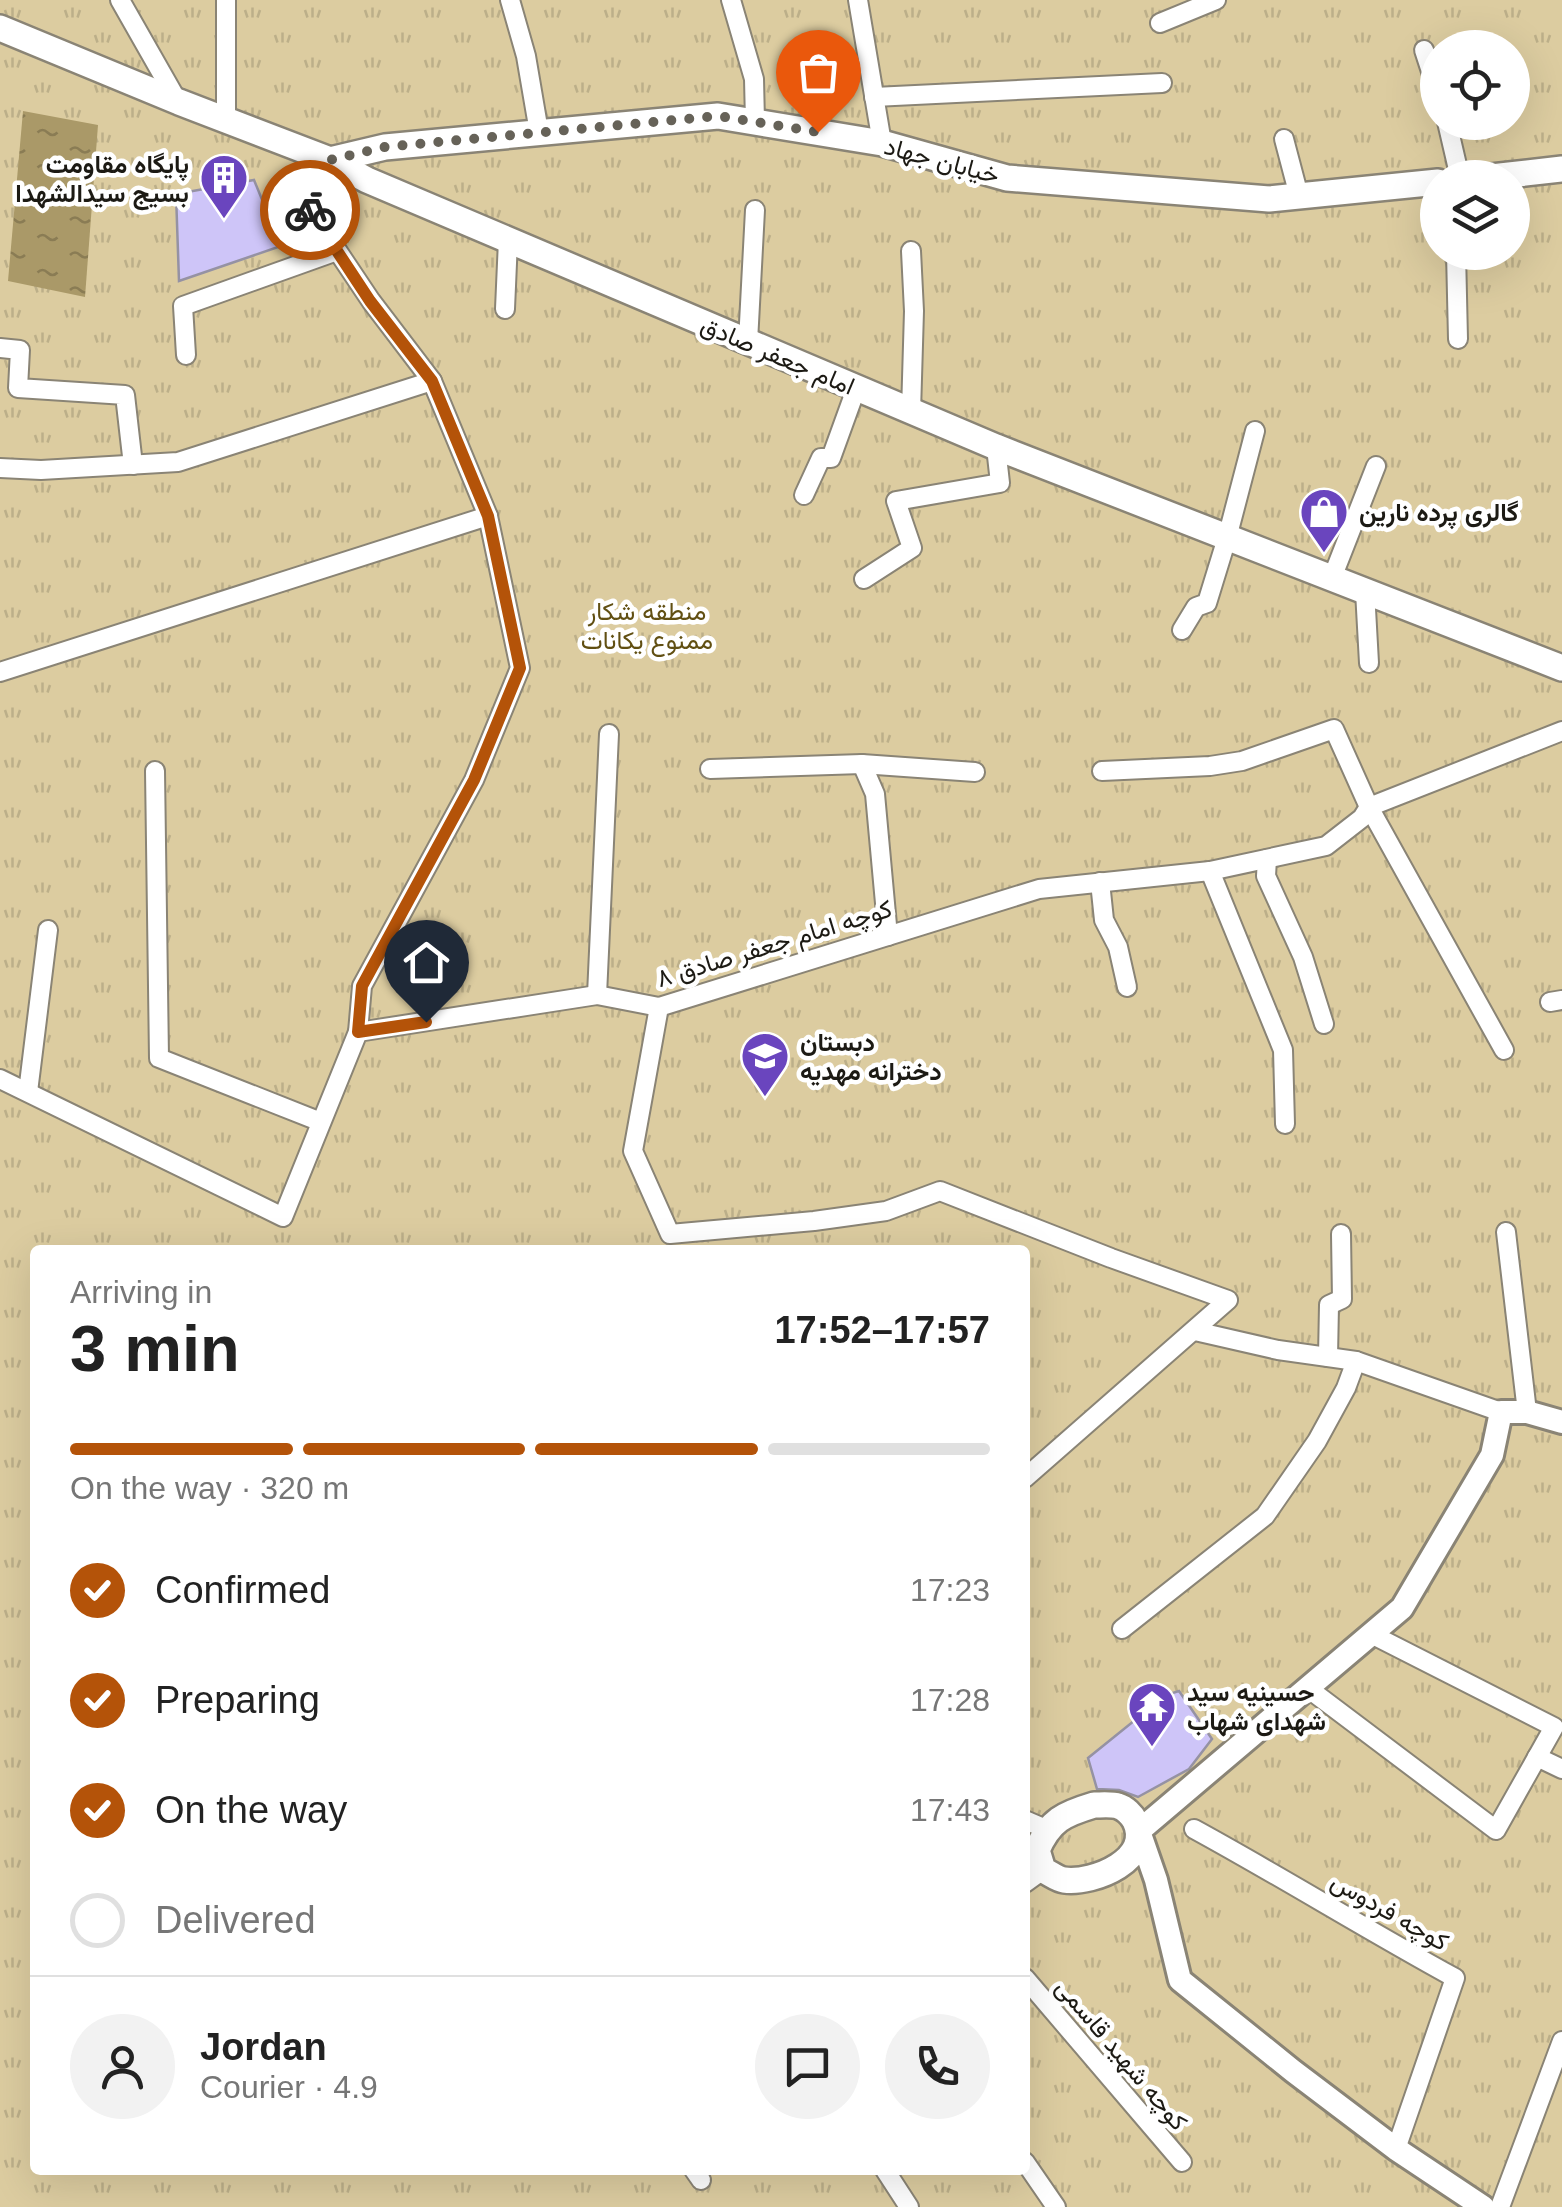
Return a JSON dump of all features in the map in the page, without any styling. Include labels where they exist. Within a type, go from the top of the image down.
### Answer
[{"type":"main road","name":"امام جعفر صادق","points":[[0,28],[330,160],[367,180],[996,447],[1562,668]]},
{"type":"main road","name":"خیابان جهاد","points":[[330,160],[385,147],[718,116],[882,143],[1007,178],[1269,199],[1420,184]]},
{"type":"main road","points":[[1530,173],[1562,170]]},
{"type":"main road","points":[[1094,1805],[1118,1806],[1132,1815],[1139,1831],[1136,1850],[1104,1873],[1062,1880],[1031,1874],[1037,1850],[1036,1825],[1094,1805]]},
{"type":"street","points":[[120,0],[178,102]]},
{"type":"street","points":[[226,0],[226,120]]},
{"type":"street","points":[[510,0],[526,56],[539,132]]},
{"type":"street","points":[[731,0],[754,79],[755,122]]},
{"type":"street","points":[[858,0],[882,143]]},
{"type":"street","points":[[1160,23],[1216,0]]},
{"type":"street","points":[[874,97],[1162,83]]},
{"type":"street","points":[[1284,139],[1299,196]]},
{"type":"street","points":[[0,1078],[283,1217],[358,1032],[362,986],[474,780],[520,668],[488,516],[432,381],[370,301],[296,189],[330,160]]},
{"type":"street","points":[[748,342],[755,210]]},
{"type":"street","points":[[505,308],[508,240]]},
{"type":"street","points":[[186,355],[184,306],[338,251]]},
{"type":"street","points":[[911,252],[912,412]]},
{"type":"street","points":[[1456,270],[1458,339]]},
{"type":"street","points":[[0,348],[20,350],[18,388],[125,395],[133,465]]},
{"type":"street","points":[[0,468],[41,470],[178,462],[432,381]]},
{"type":"street","points":[[804,495],[821,458],[831,458],[856,389]]},
{"type":"street","points":[[1182,630],[1196,607],[1207,603],[1255,431]]},
{"type":"street","points":[[864,579],[912,548],[896,501],[1000,483],[996,447]]},
{"type":"street","points":[[1332,578],[1376,466]]},
{"type":"street","points":[[0,672],[488,516]]},
{"type":"street","points":[[1365,591],[1369,663]]},
{"type":"street","points":[[1102,771],[1242,761],[1334,729],[1369,807],[1504,1050]]},
{"type":"street","name":"کوچه امام جعفر صادق ۸","points":[[358,1032],[596,995],[659,1007],[1040,889],[1210,870],[1326,846],[1362,818],[1369,807],[1562,731]]},
{"type":"street","points":[[596,995],[609,734]]},
{"type":"street","points":[[710,768],[862,764],[974,772]]},
{"type":"street","points":[[862,764],[875,794],[888,936]]},
{"type":"street","points":[[155,771],[159,1058],[322,1122]]},
{"type":"street","points":[[1267,859],[1266,876],[1304,957],[1324,1024]]},
{"type":"street","points":[[1210,870],[1283,1050],[1284,1124]]},
{"type":"street","points":[[1100,882],[1104,920],[1118,947],[1127,988]]},
{"type":"street","points":[[28,1092],[48,930]]},
{"type":"street","points":[[659,1007],[633,1150],[670,1234],[886,1211],[940,1190],[1228,1300],[1030,1474]]},
{"type":"street","points":[[1506,1232],[1527,1412]]},
{"type":"street","points":[[1328,1357],[1329,1305],[1342,1299],[1341,1234]]},
{"type":"street","points":[[1195,1330],[1278,1350],[1356,1361],[1501,1412],[1527,1412],[1562,1422]]},
{"type":"street","points":[[1122,1629],[1266,1516],[1317,1441],[1356,1361]]},
{"type":"street","points":[[1483,2207],[1396,2149],[1180,1980],[1156,1880],[1139,1831],[1402,1608],[1492,1455],[1501,1412]]},
{"type":"street","points":[[1309,1689],[1496,1830],[1554,1727],[1371,1634]]},
{"type":"street","points":[[1538,1757],[1562,1769]]},
{"type":"street","name":"کوچه فردوس","points":[[1194,1829],[1455,1978],[1396,2149]]},
{"type":"street","name":"کوچه شهید قاسمی","points":[[1030,1984],[1182,2162]]},
{"type":"street","points":[[1500,2207],[1562,2041]]},
{"type":"street","points":[[1030,2169],[1056,2207]]},
{"type":"street","points":[[888,2175],[909,2207]]},
{"type":"green space","name":"منطقه شکار ممنوع یکانات","points":[[0,0],[1562,0],[1562,2207],[0,2207]]},
{"type":"water","points":[[23,111],[98,125],[85,297],[8,281]]},
{"type":"building","name":"پایگاه مقاومت بسیج سیدالشهدا","points":[[254,180],[281,246],[179,281],[176,194]]},
{"type":"building","name":"حسینیه سید شهدای شهاب","points":[[1179,1691],[1212,1739],[1189,1769],[1138,1797],[1119,1790],[1097,1789],[1088,1758],[1166,1695]]},
{"type":"way so far","points":[[310,210],[296,189],[330,160],[385,147],[718,116],[818,132]]},
{"type":"place","name":"پایگاه مقاومت بسیج سیدالشهدا","points":[[224,220]]},
{"type":"place","name":"گالری پرده نارین","points":[[1324,554]]},
{"type":"place","name":"دبستان دخترانه مهدیه","points":[[765,1098]]},
{"type":"place","name":"حسینیه سید شهدای شهاب","points":[[1152,1748]]},
{"type":"route","points":[[310,210],[370,301],[432,381],[488,516],[520,668],[474,780],[362,986],[358,1032],[426,1022]]}]
